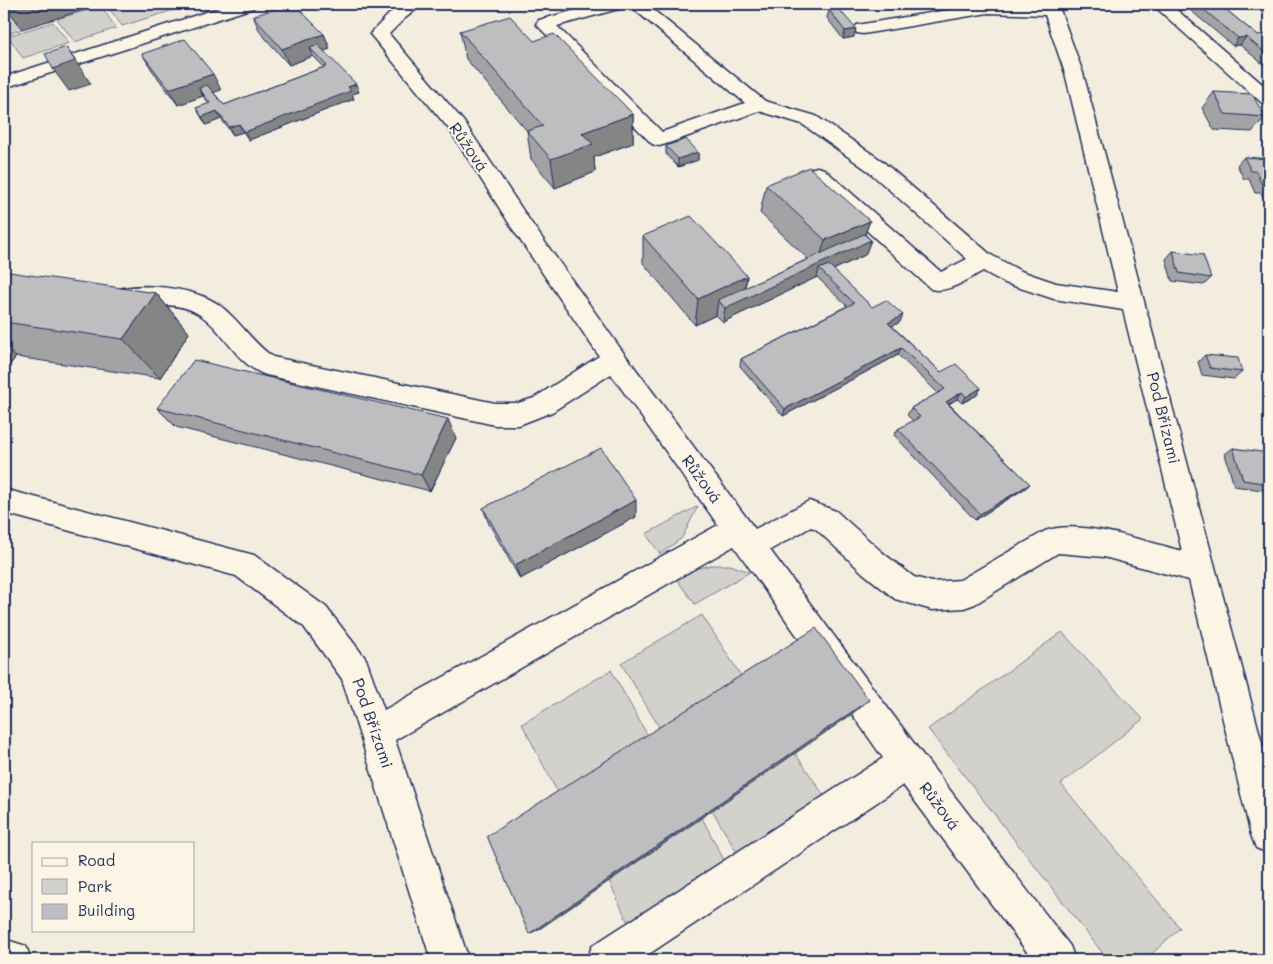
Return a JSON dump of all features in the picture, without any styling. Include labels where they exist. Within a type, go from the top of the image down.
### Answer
[{"type":"street","points":[[4,83],[247,4]]},
{"type":"street","name":"Růžová","points":[[415,4],[398,15],[379,34],[457,126],[522,226],[614,359],[907,762],[1056,960]]},
{"type":"street","points":[[616,4],[545,24],[659,140],[758,105]]},
{"type":"street","points":[[636,4],[758,105],[809,120],[838,138],[874,165],[983,261],[1013,277],[1054,291],[1134,303]]},
{"type":"street","points":[[1160,4],[1269,99]]},
{"type":"street","points":[[863,29],[988,8],[1052,7]]},
{"type":"street","name":"Pod Břízami","points":[[1052,7],[1074,73],[1269,834]]},
{"type":"street","points":[[817,174],[939,283],[983,261]]},
{"type":"street","points":[[98,294],[170,298],[197,303],[212,312],[250,355],[266,364],[495,414],[519,414],[543,405],[614,359]]},
{"type":"street","name":"Pod Břízami","points":[[4,501],[244,565],[315,617],[356,670],[450,960]]},
{"type":"street","points":[[377,732],[744,538],[809,514],[826,520],[873,563],[906,589],[932,596],[964,594],[1056,540],[1104,544],[1202,570]]},
{"type":"street","points":[[622,955],[907,762]]},
{"type":"street","points":[[4,958],[12,960]]},
{"type":"green space","points":[[8,4],[22,29],[7,34],[4,29],[4,8]]},
{"type":"green space","points":[[106,4],[173,4],[177,9],[122,26]]},
{"type":"green space","points":[[101,6],[116,28],[75,42],[57,19]]},
{"type":"green space","points":[[53,22],[69,43],[23,58],[8,36]]},
{"type":"green space","points":[[698,506],[682,538],[660,554],[646,534]]},
{"type":"green space","points":[[711,565],[730,565],[750,572],[695,604],[677,580],[695,569]]},
{"type":"green space","points":[[702,615],[747,685],[665,737],[621,663]]},
{"type":"green space","points":[[1062,632],[1143,719],[1061,784],[1180,928],[1145,960],[1108,960],[928,729]]},
{"type":"green space","points":[[611,670],[653,745],[563,803],[522,724]]},
{"type":"green space","points":[[795,753],[827,800],[740,858],[712,810]]},
{"type":"green space","points":[[702,818],[726,864],[630,927],[609,881]]},
{"type":"building","points":[[294,4],[324,34],[282,49],[253,16]]},
{"type":"building","points":[[1197,4],[1219,4],[1257,35],[1265,34],[1269,38],[1269,56],[1246,37],[1238,38]]},
{"type":"building","points":[[839,9],[856,29],[845,31],[829,10]]},
{"type":"building","points":[[510,16],[534,41],[554,34],[633,114],[582,133],[593,144],[551,159],[527,131],[543,126],[460,31]]},
{"type":"building","points":[[185,39],[213,74],[169,89],[142,54]]},
{"type":"building","points":[[318,45],[356,84],[348,87],[351,91],[245,132],[239,124],[229,127],[217,111],[202,117],[196,108],[210,103],[199,88],[207,85],[224,105],[327,66],[310,48]]},
{"type":"building","points":[[66,47],[75,61],[53,69],[45,54]]},
{"type":"building","points":[[1214,92],[1252,94],[1265,117],[1225,114]]},
{"type":"building","points":[[686,139],[698,152],[678,159],[666,146]]},
{"type":"building","points":[[1244,157],[1269,159],[1269,188],[1268,185],[1262,185],[1256,171],[1251,171]]},
{"type":"building","points":[[809,167],[870,221],[825,240],[766,185]]},
{"type":"building","points":[[691,216],[747,276],[698,299],[643,236]]},
{"type":"building","points":[[864,234],[871,240],[725,308],[718,300]]},
{"type":"building","points":[[1173,251],[1203,255],[1211,278],[1179,273]]},
{"type":"building","points":[[829,265],[872,307],[886,300],[903,315],[888,323],[941,372],[956,364],[981,388],[966,397],[962,392],[946,402],[1030,484],[980,514],[898,429],[920,417],[911,408],[945,389],[901,348],[785,409],[741,359],[854,303],[819,269]]},
{"type":"building","points":[[9,272],[156,293],[123,339],[4,322],[4,277]]},
{"type":"building","points":[[1205,355],[1238,358],[1242,372],[1210,368]]},
{"type":"building","points":[[194,360],[448,419],[421,475],[157,408]]},
{"type":"building","points":[[601,448],[636,500],[515,565],[483,508]]},
{"type":"building","points":[[1233,448],[1269,453],[1269,484],[1243,480]]},
{"type":"building","points":[[816,628],[869,700],[529,934],[487,836]]}]
